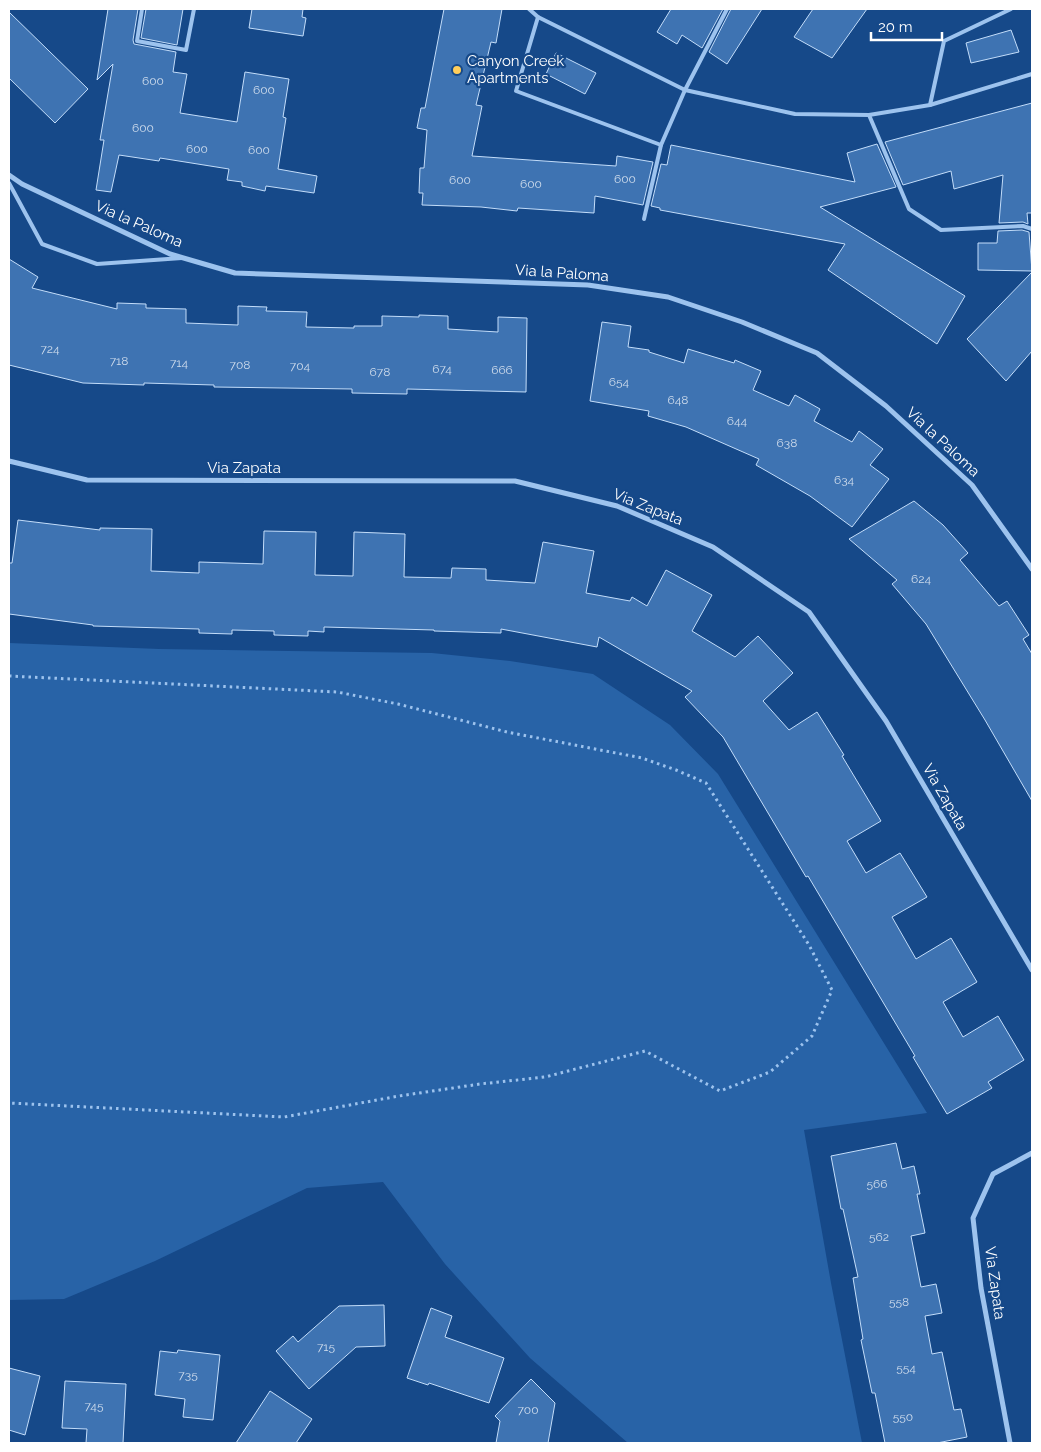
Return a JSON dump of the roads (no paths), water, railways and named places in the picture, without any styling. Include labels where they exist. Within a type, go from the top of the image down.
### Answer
[{"type":"street","name":"Via la Paloma","points":[[9,175],[22,184],[170,254],[235,273],[588,285],[668,297],[742,322],[816,353],[886,406],[972,485],[1032,569]]},
{"type":"street","name":"Via Zapata","points":[[9,461],[87,480],[515,481],[617,506],[713,547],[809,612],[886,720],[1032,970]]},
{"type":"street","name":"Via Zapata","points":[[1010,1443],[981,1288],[973,1218],[993,1174],[1032,1153]]},
{"type":"lane","points":[[142,9],[137,41],[186,50],[194,9]]},
{"type":"lane","points":[[529,9],[538,17],[686,90],[795,114],[869,115],[930,105],[1032,74]]},
{"type":"lane","points":[[644,219],[661,145],[686,90],[727,9]]},
{"type":"lane","points":[[930,105],[944,41],[1011,9]]},
{"type":"lane","points":[[538,17],[516,91],[661,145]]},
{"type":"lane","points":[[869,115],[909,209],[941,230],[1023,226],[1032,229]]},
{"type":"lane","points":[[9,183],[42,244],[97,264],[185,258]]},
{"type":"place","name":"Canyon Creek Apartments","points":[[457,70]]}]
